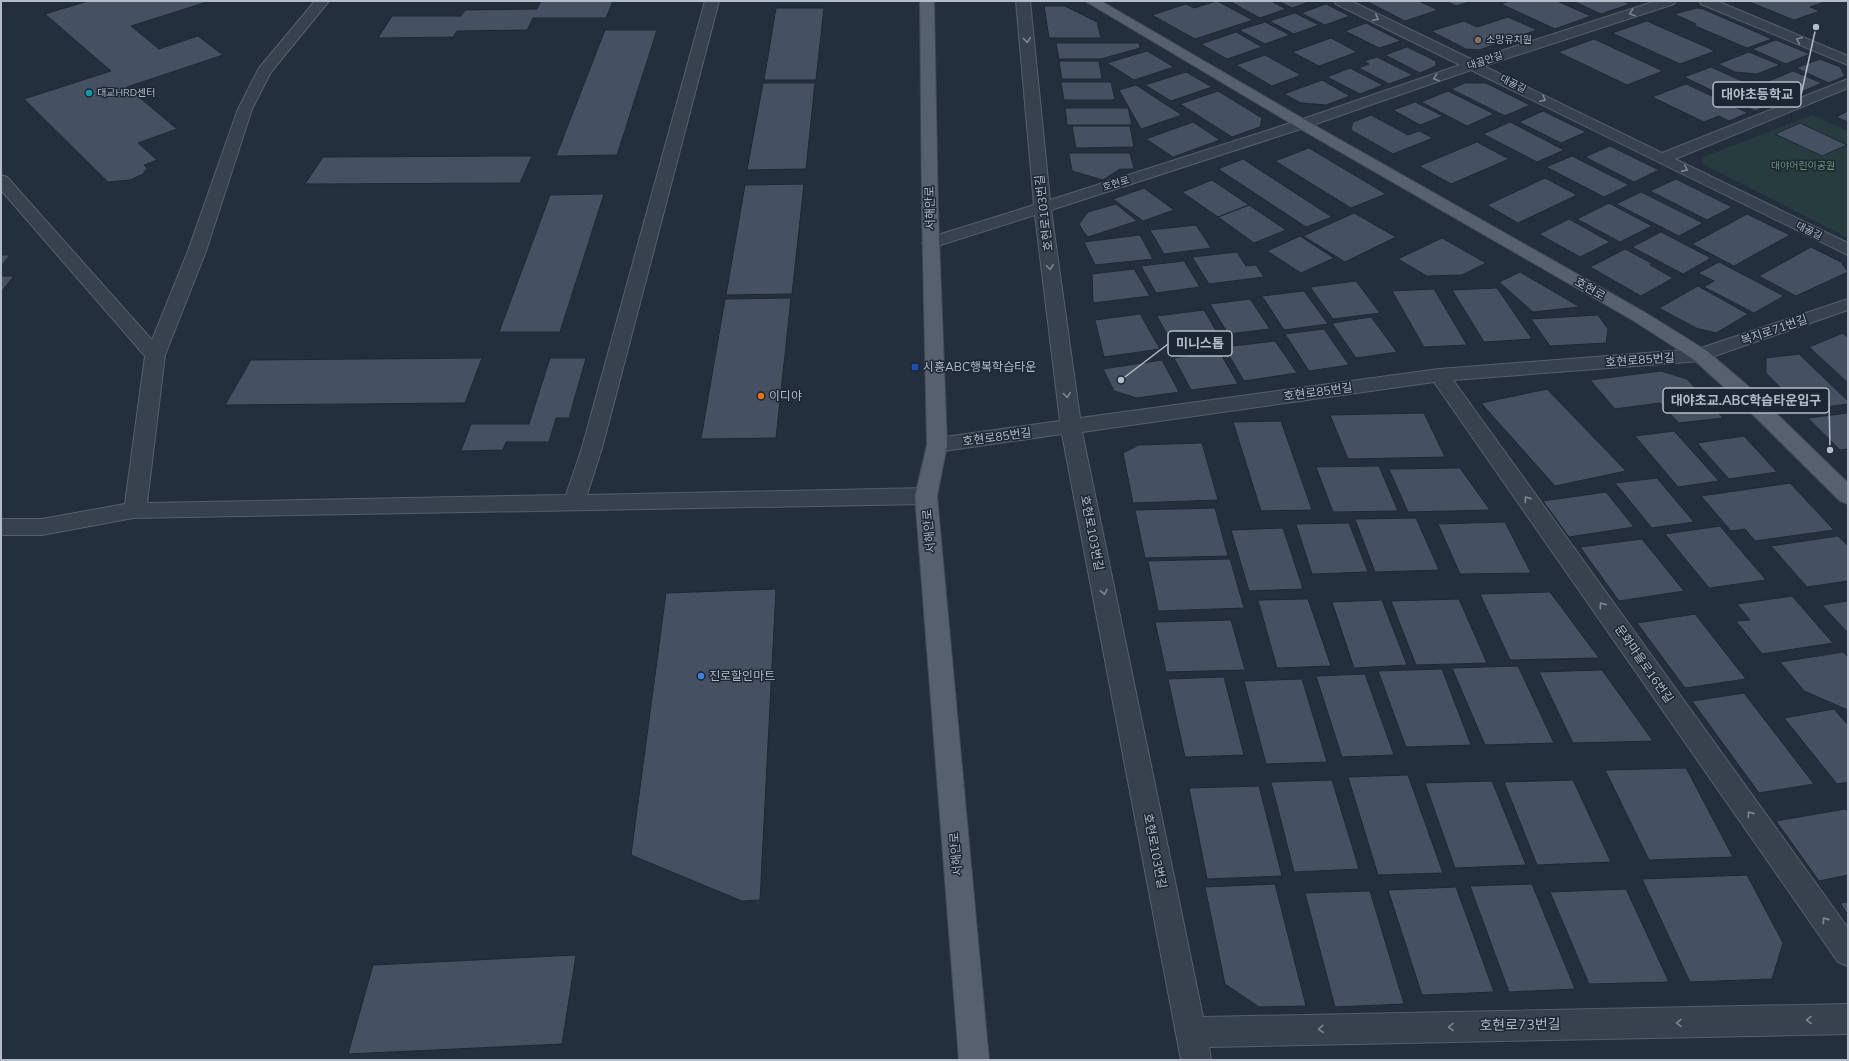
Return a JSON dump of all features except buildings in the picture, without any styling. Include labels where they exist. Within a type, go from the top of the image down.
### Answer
[{"type":"main road","name":"서해안로","points":[[927,1],[931,243],[937,445],[926,496],[974,1060]]},
{"type":"main road","name":"호현로","points":[[1092,1],[1302,124],[1640,317],[1700,355],[1741,391],[1848,496]]},
{"type":"street","points":[[136,510],[155,355],[197,251],[245,109],[264,71],[322,1]]},
{"type":"street","points":[[574,502],[592,448],[712,1]]},
{"type":"street","name":"호현로103번길","points":[[1023,1],[1042,207],[1071,426],[1196,1060]]},
{"type":"street","name":"대골길","points":[[1341,1],[1848,250]]},
{"type":"street","name":"대골안길","points":[[1302,124],[1473,65],[1669,1]]},
{"type":"street","points":[[1706,1],[1848,61]]},
{"type":"street","points":[[1662,158],[1848,84]]},
{"type":"street","name":"호현로","points":[[931,243],[1302,124]]},
{"type":"street","points":[[1,180],[155,355]]},
{"type":"street","name":"복지로71번길","points":[[1700,355],[1848,304]]},
{"type":"street","name":"호현로85번길","points":[[937,445],[1439,375],[1700,355]]},
{"type":"street","name":"문화마을로16번길","points":[[1439,375],[1848,952]]},
{"type":"street","points":[[1,527],[42,527],[136,510],[926,496]]},
{"type":"street","name":"호현로73번길","points":[[1191,1032],[1848,1019]]},
{"type":"green space","name":"대야어린이공원","points":[[1813,115],[1848,131],[1848,238],[1703,164],[1703,157]]},
{"type":"place","name":"대야초등학교","points":[[1816,27]]},
{"type":"place","name":"소망유치원","points":[[1478,40]]},
{"type":"place","name":"대교HRD센터","points":[[89,93]]},
{"type":"place","name":"시흥ABC행복학습타운","points":[[915,367]]},
{"type":"place","name":"미니스톱","points":[[1121,380]]},
{"type":"place","name":"이디야","points":[[761,396]]},
{"type":"place","name":"대야초교.ABC학습타운입구","points":[[1830,450]]},
{"type":"place","name":"진로할인마트","points":[[701,676]]}]
